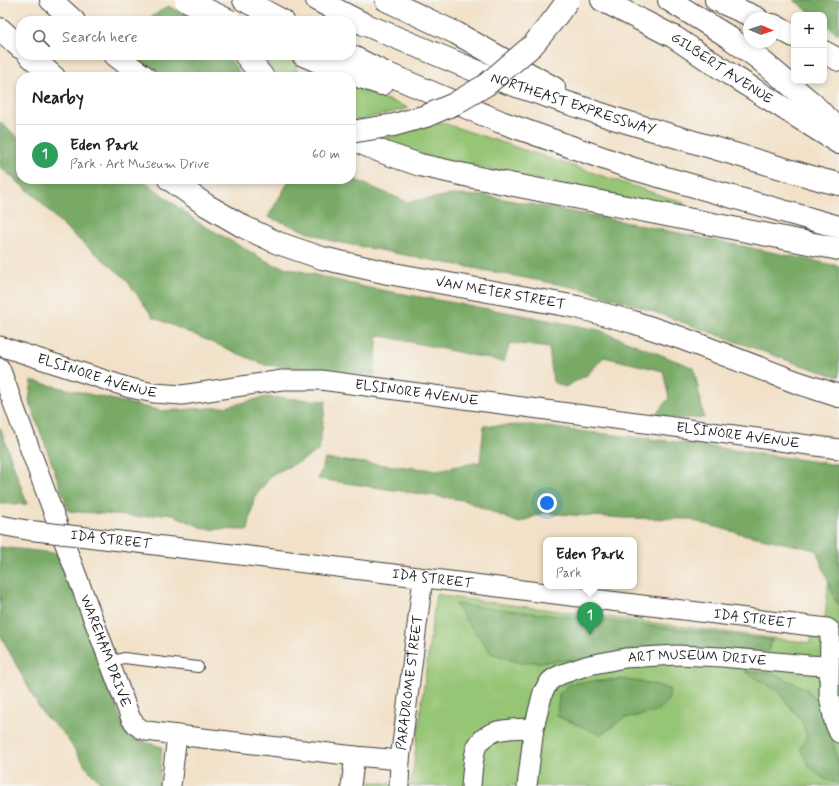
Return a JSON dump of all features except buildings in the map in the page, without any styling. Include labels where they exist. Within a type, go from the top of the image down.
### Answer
[{"type":"main road","points":[[51,0],[69,16]]},
{"type":"main road","points":[[186,0],[220,16]]},
{"type":"main road","points":[[211,0],[220,16]]},
{"type":"main road","points":[[244,0],[273,16]]},
{"type":"main road","name":"NORTHEAST EXPRESSWAY","points":[[317,0],[348,16]]},
{"type":"main road","points":[[386,0],[456,33],[598,113]]},
{"type":"main road","points":[[356,131],[394,125],[426,116],[454,104],[486,85],[532,45],[568,0]]},
{"type":"main road","name":"GILBERT AVENUE","points":[[602,0],[674,37],[839,143]]},
{"type":"main road","name":"GILBERT AVENUE","points":[[669,0],[724,34],[758,58],[813,104],[839,131]]},
{"type":"main road","points":[[716,0],[743,12]]},
{"type":"main road","name":"NORTHEAST EXPRESSWAY","points":[[356,20],[494,78],[598,113],[729,154],[839,184]]},
{"type":"main road","points":[[779,28],[791,34]]},
{"type":"main road","points":[[0,29],[16,43]]},
{"type":"main road","points":[[827,54],[839,60]]},
{"type":"main road","points":[[356,58],[383,72],[502,122]]},
{"type":"main road","points":[[35,60],[48,72]]},
{"type":"main road","points":[[122,60],[138,72]]},
{"type":"main road","points":[[249,60],[259,72]]},
{"type":"main road","points":[[315,60],[347,72]]},
{"type":"main road","points":[[356,75],[502,122],[634,169],[839,227]]},
{"type":"main road","points":[[356,141],[420,165],[466,176],[839,249]]},
{"type":"main road","name":"VAN METER STREET","points":[[176,184],[206,205],[244,227],[278,243],[322,258],[388,273],[577,307],[633,322],[681,338],[796,382],[839,396]]},
{"type":"street","name":"ELSINORE AVENUE","points":[[0,346],[130,388],[154,393],[182,395],[282,380],[321,380],[839,449]]},
{"type":"street","name":"WAREHAM DRIVE","points":[[0,368],[131,719],[136,725],[147,731],[355,756]]},
{"type":"street","name":"IDA STREET","points":[[0,525],[27,530],[824,627],[834,631],[829,666]]},
{"type":"street","name":"PARADROME STREET","points":[[355,756],[400,760],[423,578]]},
{"type":"street","name":"ART MUSEUM DRIVE","points":[[527,786],[534,728],[543,692],[550,681],[562,674],[589,665],[625,658],[677,655],[722,657],[829,666]]},
{"type":"street","points":[[829,666],[829,696],[834,722],[839,733]]},
{"type":"street","points":[[471,786],[477,747],[488,735],[494,732],[506,730],[534,728]]},
{"type":"street","points":[[170,786],[177,735]]},
{"type":"street","points":[[351,786],[355,756]]},
{"type":"street","points":[[399,786],[400,760]]},
{"type":"lane","points":[[110,662],[124,658],[198,667]]},
{"type":"green space","points":[[794,0],[839,0],[839,35],[827,25],[827,12],[809,12]]},
{"type":"green space","points":[[168,6],[190,16],[153,16]]},
{"type":"green space","points":[[139,60],[231,60],[239,72],[155,72]]},
{"type":"green space","points":[[265,60],[288,60],[295,63],[297,72],[275,72]]},
{"type":"green space","points":[[356,88],[409,108],[356,120]]},
{"type":"green space","points":[[437,121],[684,203],[683,211],[414,153],[376,140]]},
{"type":"green space","points":[[0,122],[16,136],[16,180],[0,167]]},
{"type":"green space","points":[[356,180],[407,202],[452,195],[487,196],[610,219],[839,266],[839,377],[795,363],[638,306],[588,290],[332,241],[268,217],[287,184],[356,184]]},
{"type":"green space","points":[[20,184],[148,184],[196,221],[272,264],[364,287],[599,330],[694,368],[704,418],[653,418],[669,398],[663,371],[604,357],[587,375],[565,387],[553,382],[549,348],[510,343],[504,362],[378,335],[374,375],[265,365],[153,317],[125,278],[64,227],[37,198]]},
{"type":"green space","points":[[32,381],[162,411],[225,407],[266,397],[326,401],[319,450],[301,461],[273,474],[254,498],[248,530],[205,529],[169,513],[140,517],[69,511],[29,400]]},
{"type":"green space","points":[[533,425],[685,443],[839,464],[839,605],[836,602],[816,550],[738,533],[687,519],[624,518],[542,513],[519,523],[463,500],[318,479],[325,459],[436,470],[480,462],[484,426]]},
{"type":"green space","points":[[0,427],[27,504],[0,504]]},
{"type":"green space","points":[[839,480],[839,786],[371,786],[371,782],[411,785],[436,594],[456,598],[811,643],[811,626],[824,627]]},
{"type":"green space","points":[[0,547],[64,554],[121,720],[134,739],[162,747],[159,786],[103,786],[87,768],[64,734],[42,713],[0,634]]},
{"type":"green space","points":[[455,604],[772,640],[768,651],[741,652],[651,647],[573,660],[520,663],[491,653]]},
{"type":"green space","points":[[744,671],[772,673],[807,689],[821,708],[834,746],[839,767],[838,783],[824,779],[809,766],[800,748],[807,737],[802,721],[777,691]]},
{"type":"green space","points":[[622,679],[658,685],[670,690],[668,702],[657,711],[624,718],[601,735],[557,716],[559,694],[570,683]]},
{"type":"place","name":"Eden Park","points":[[590,635]]}]
